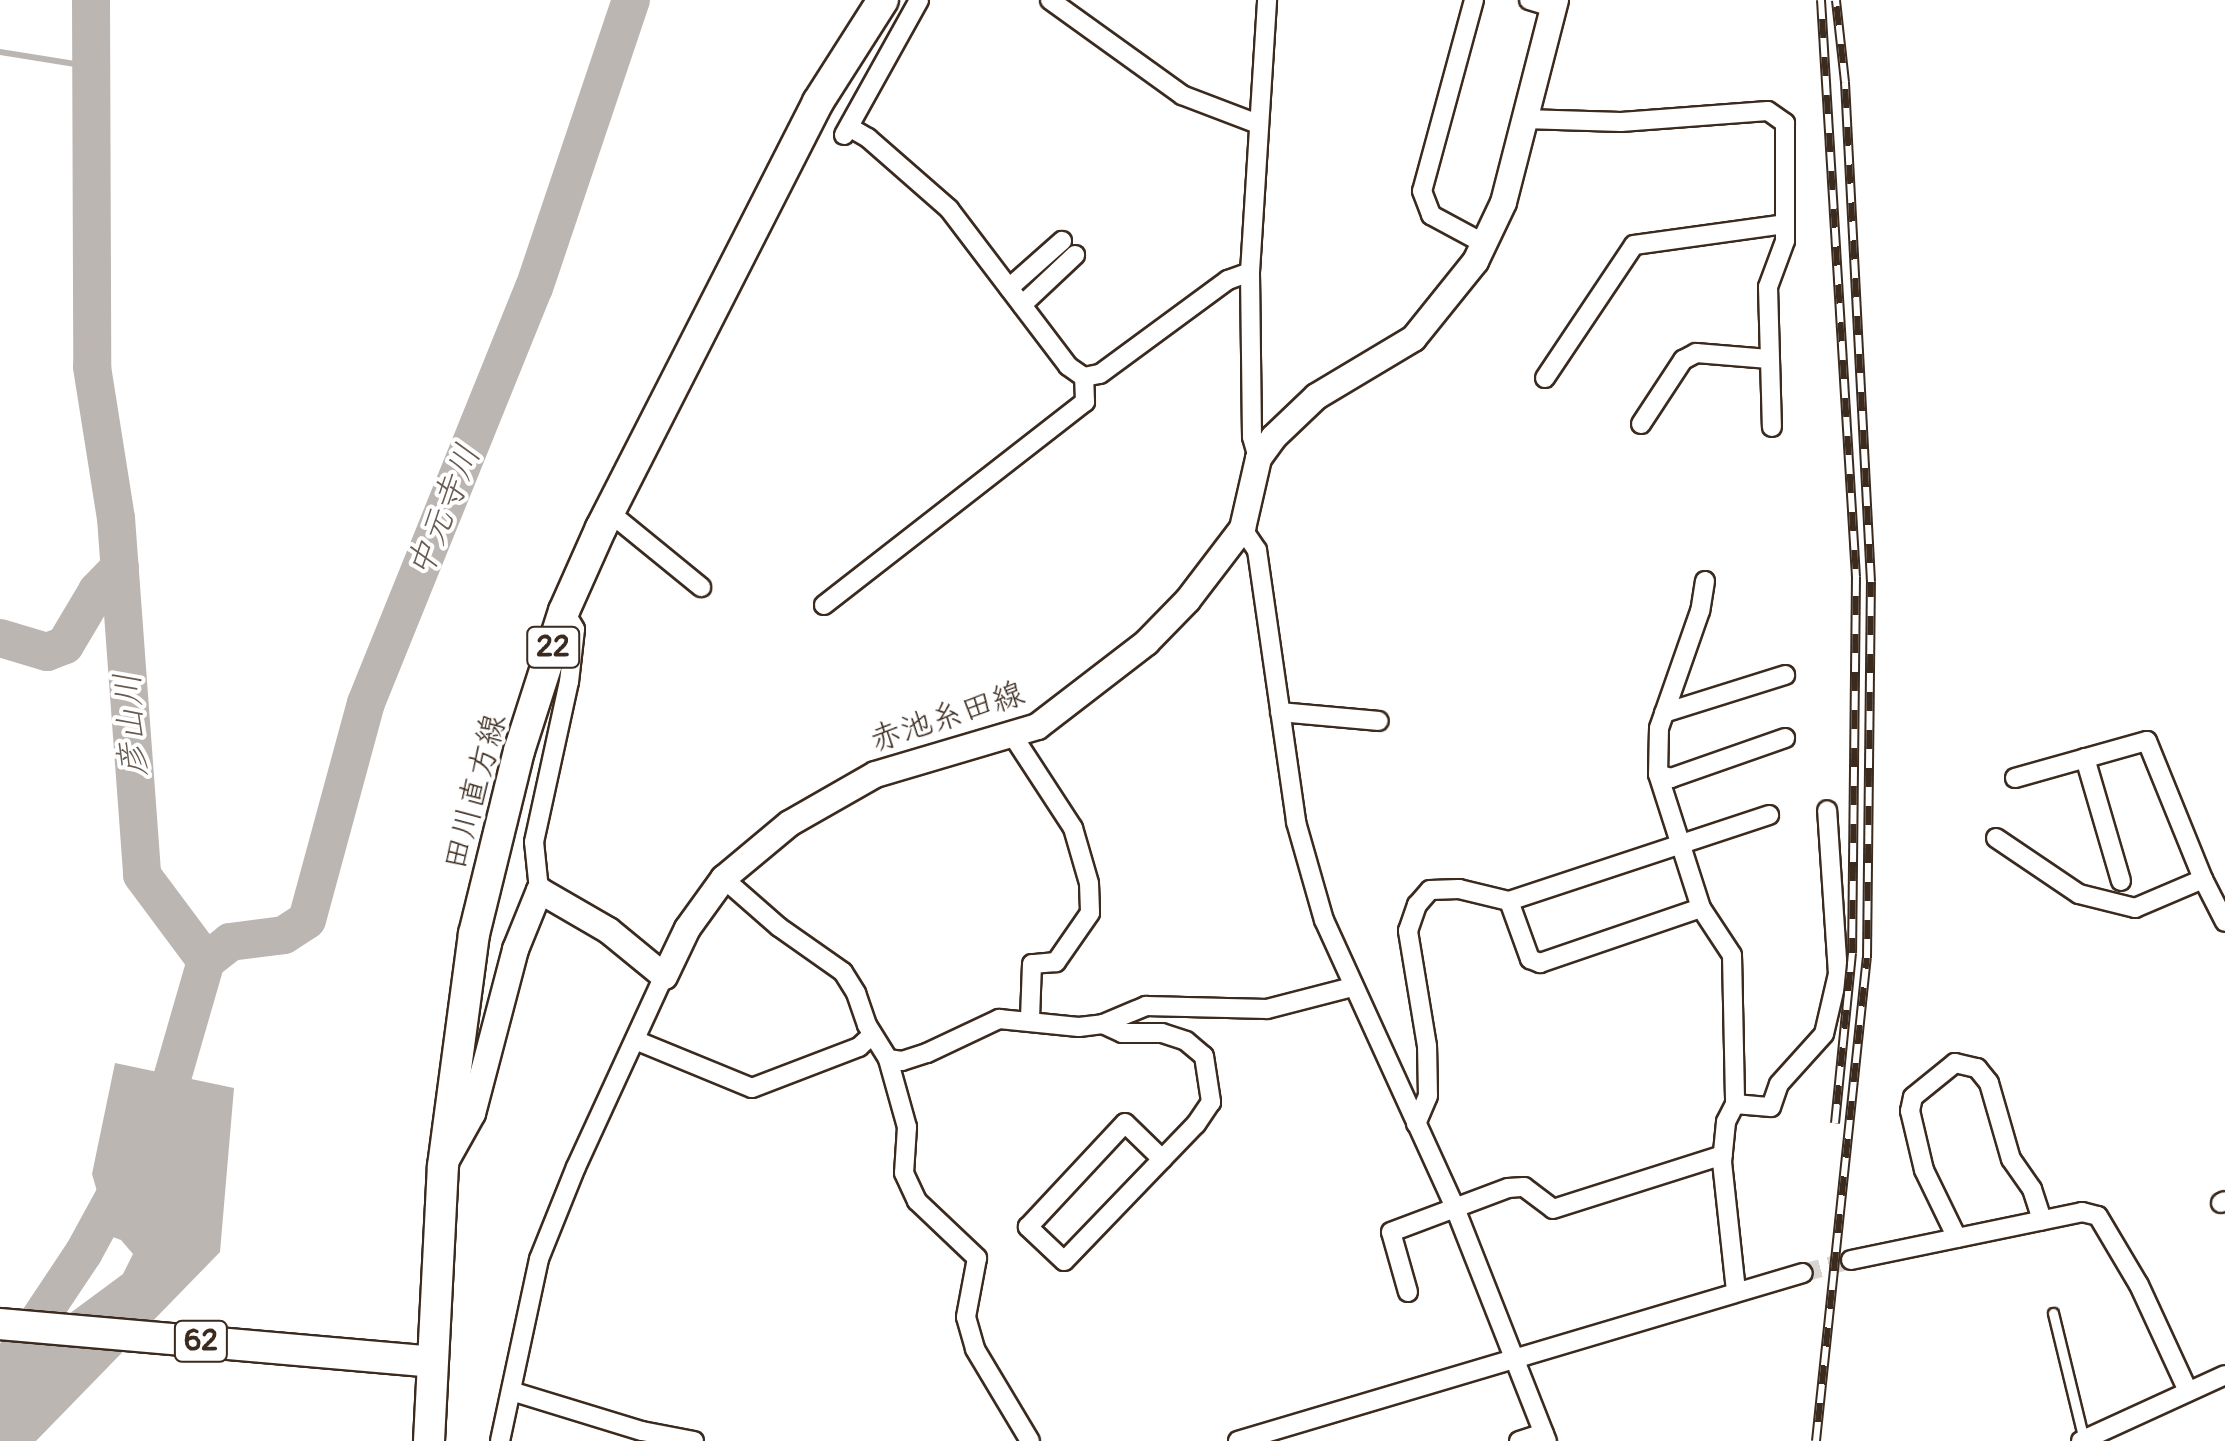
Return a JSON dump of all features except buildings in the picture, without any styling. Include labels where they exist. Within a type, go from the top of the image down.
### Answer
[{"type":"main road","name":"田川直方線","points":[[429,1441],[416,1360],[474,934],[519,751],[564,611],[608,512],[818,102],[882,0]]},
{"type":"main road","points":[[1258,458],[1316,396],[1413,338],[1444,303],[1483,243],[1503,202],[1524,119],[1545,2]]},
{"type":"main road","name":"赤池糸田線","points":[[664,976],[687,928],[723,878],[790,823],[875,774],[1037,726],[1146,642],[1188,600],[1242,528],[1258,458]]},
{"type":"main road","points":[[442,1166],[472,1113],[515,949],[539,890],[608,930],[664,976]]},
{"type":"main road","name":"62","points":[[0,1324],[416,1360]]},
{"type":"street","points":[[919,0],[846,132],[868,138],[948,209],[1068,366],[1084,376],[1100,374],[1228,280],[1250,272]]},
{"type":"street","points":[[1050,0],[1182,95],[1258,124]]},
{"type":"street","points":[[1258,458],[1252,436],[1250,272],[1267,0]]},
{"type":"street","points":[[1474,0],[1422,191],[1431,215],[1483,243]]},
{"type":"street","points":[[1524,119],[1621,122],[1768,111],[1784,123],[1785,241],[1768,287],[1772,427]]},
{"type":"street","points":[[1545,378],[1634,245],[1785,224]]},
{"type":"street","points":[[1009,288],[1069,248],[1022,305]]},
{"type":"street","points":[[1642,424],[1683,360],[1696,353],[1770,359]]},
{"type":"street","points":[[824,605],[1085,402],[1084,376]]},
{"type":"street","points":[[608,512],[700,587]]},
{"type":"street","points":[[1242,528],[1257,550],[1296,822],[1324,920],[1455,1208],[1545,1437],[1519,1441]]},
{"type":"street","points":[[1705,581],[1700,611],[1664,713],[1658,774],[1700,908],[1732,955],[1736,1104],[1726,1122],[1723,1155],[1736,1290]]},
{"type":"street","points":[[539,890],[534,842],[568,682],[575,629],[564,611]]},
{"type":"street","points":[[1664,713],[1785,675]]},
{"type":"street","points":[[1280,712],[1379,721]]},
{"type":"street","points":[[1013,736],[1072,828],[1089,883],[1090,914],[1056,962],[1032,964],[1030,1020]]},
{"type":"street","points":[[1658,774],[1671,778],[1785,738]]},
{"type":"street","points":[[2015,778],[2148,741],[2203,880],[2225,922]]},
{"type":"street","points":[[2085,758],[2121,880]]},
{"type":"street","points":[[1736,1104],[1771,1106],[1780,1084],[1824,1034],[1838,974],[1827,810]]},
{"type":"street","points":[[1416,1124],[1428,1096],[1427,1046],[1408,931],[1417,905],[1430,890],[1459,889],[1508,901],[1769,815]]},
{"type":"street","points":[[1996,838],[2079,894],[2135,908],[2203,880]]},
{"type":"street","points":[[723,878],[778,927],[843,972],[872,1035],[888,1059],[907,1127],[904,1173],[917,1200],[977,1258],[966,1317],[974,1349],[1030,1441]]},
{"type":"street","points":[[1508,901],[1530,959],[1540,963],[1700,908]]},
{"type":"street","points":[[500,1441],[539,1259],[664,976]]},
{"type":"street","points":[[888,1059],[902,1061],[927,1053],[999,1019],[1030,1020],[1048,1026],[1103,1024],[1146,1006],[1266,1008],[1352,987]]},
{"type":"street","points":[[1103,1024],[1122,1033],[1162,1034],[1186,1041],[1204,1056],[1211,1102],[1162,1159],[1064,1261],[1028,1228],[1125,1123],[1162,1159]]},
{"type":"street","points":[[635,1040],[752,1088],[859,1047],[872,1035]]},
{"type":"street","points":[[1957,1238],[1924,1170],[1910,1111],[1912,1096],[1954,1063],[1977,1068],[1989,1082],[2011,1160],[2032,1189],[2042,1220]]},
{"type":"street","points":[[1408,1292],[1391,1232],[1508,1188],[1524,1188],[1553,1209],[1723,1155]]},
{"type":"street","points":[[1851,1260],[2082,1212],[2098,1216],[2139,1285],[2188,1391]]},
{"type":"street","points":[[1238,1441],[1803,1273]]},
{"type":"street","points":[[2082,1440],[2225,1375]]},
{"type":"street","points":[[510,1391],[642,1431],[694,1441]]},
{"type":"lane","points":[[2052,1313],[2082,1440]]},
{"type":"shaded area","points":[[115,1063],[234,1088],[220,1252],[36,1441],[0,1441],[0,1365],[123,1274],[133,1254],[121,1240],[110,1236],[92,1174]]},
{"type":"waterway","name":"彦山川","points":[[91,0],[92,367],[116,518],[142,875],[206,961]]},
{"type":"waterway","name":"中元寺川","points":[[206,961],[230,942],[284,935],[307,920],[366,703],[534,288],[631,0]]},
{"type":"waterway","points":[[0,52],[94,67]]},
{"type":"waterway","points":[[0,638],[47,652],[65,645],[97,591],[120,567]]},
{"type":"waterway","name":"彦山川","points":[[155,1120],[171,1082],[206,961]]},
{"type":"waterway","name":"彦山川","points":[[0,1378],[84,1252],[127,1173]]},
{"type":"tunnel","points":[[1803,1273],[1851,1260]]},
{"type":"railway","points":[[1821,0],[1856,577],[1852,953],[1835,1123]]},
{"type":"railway","points":[[1816,1441],[1867,958],[1871,582],[1845,82],[1836,0]]}]
